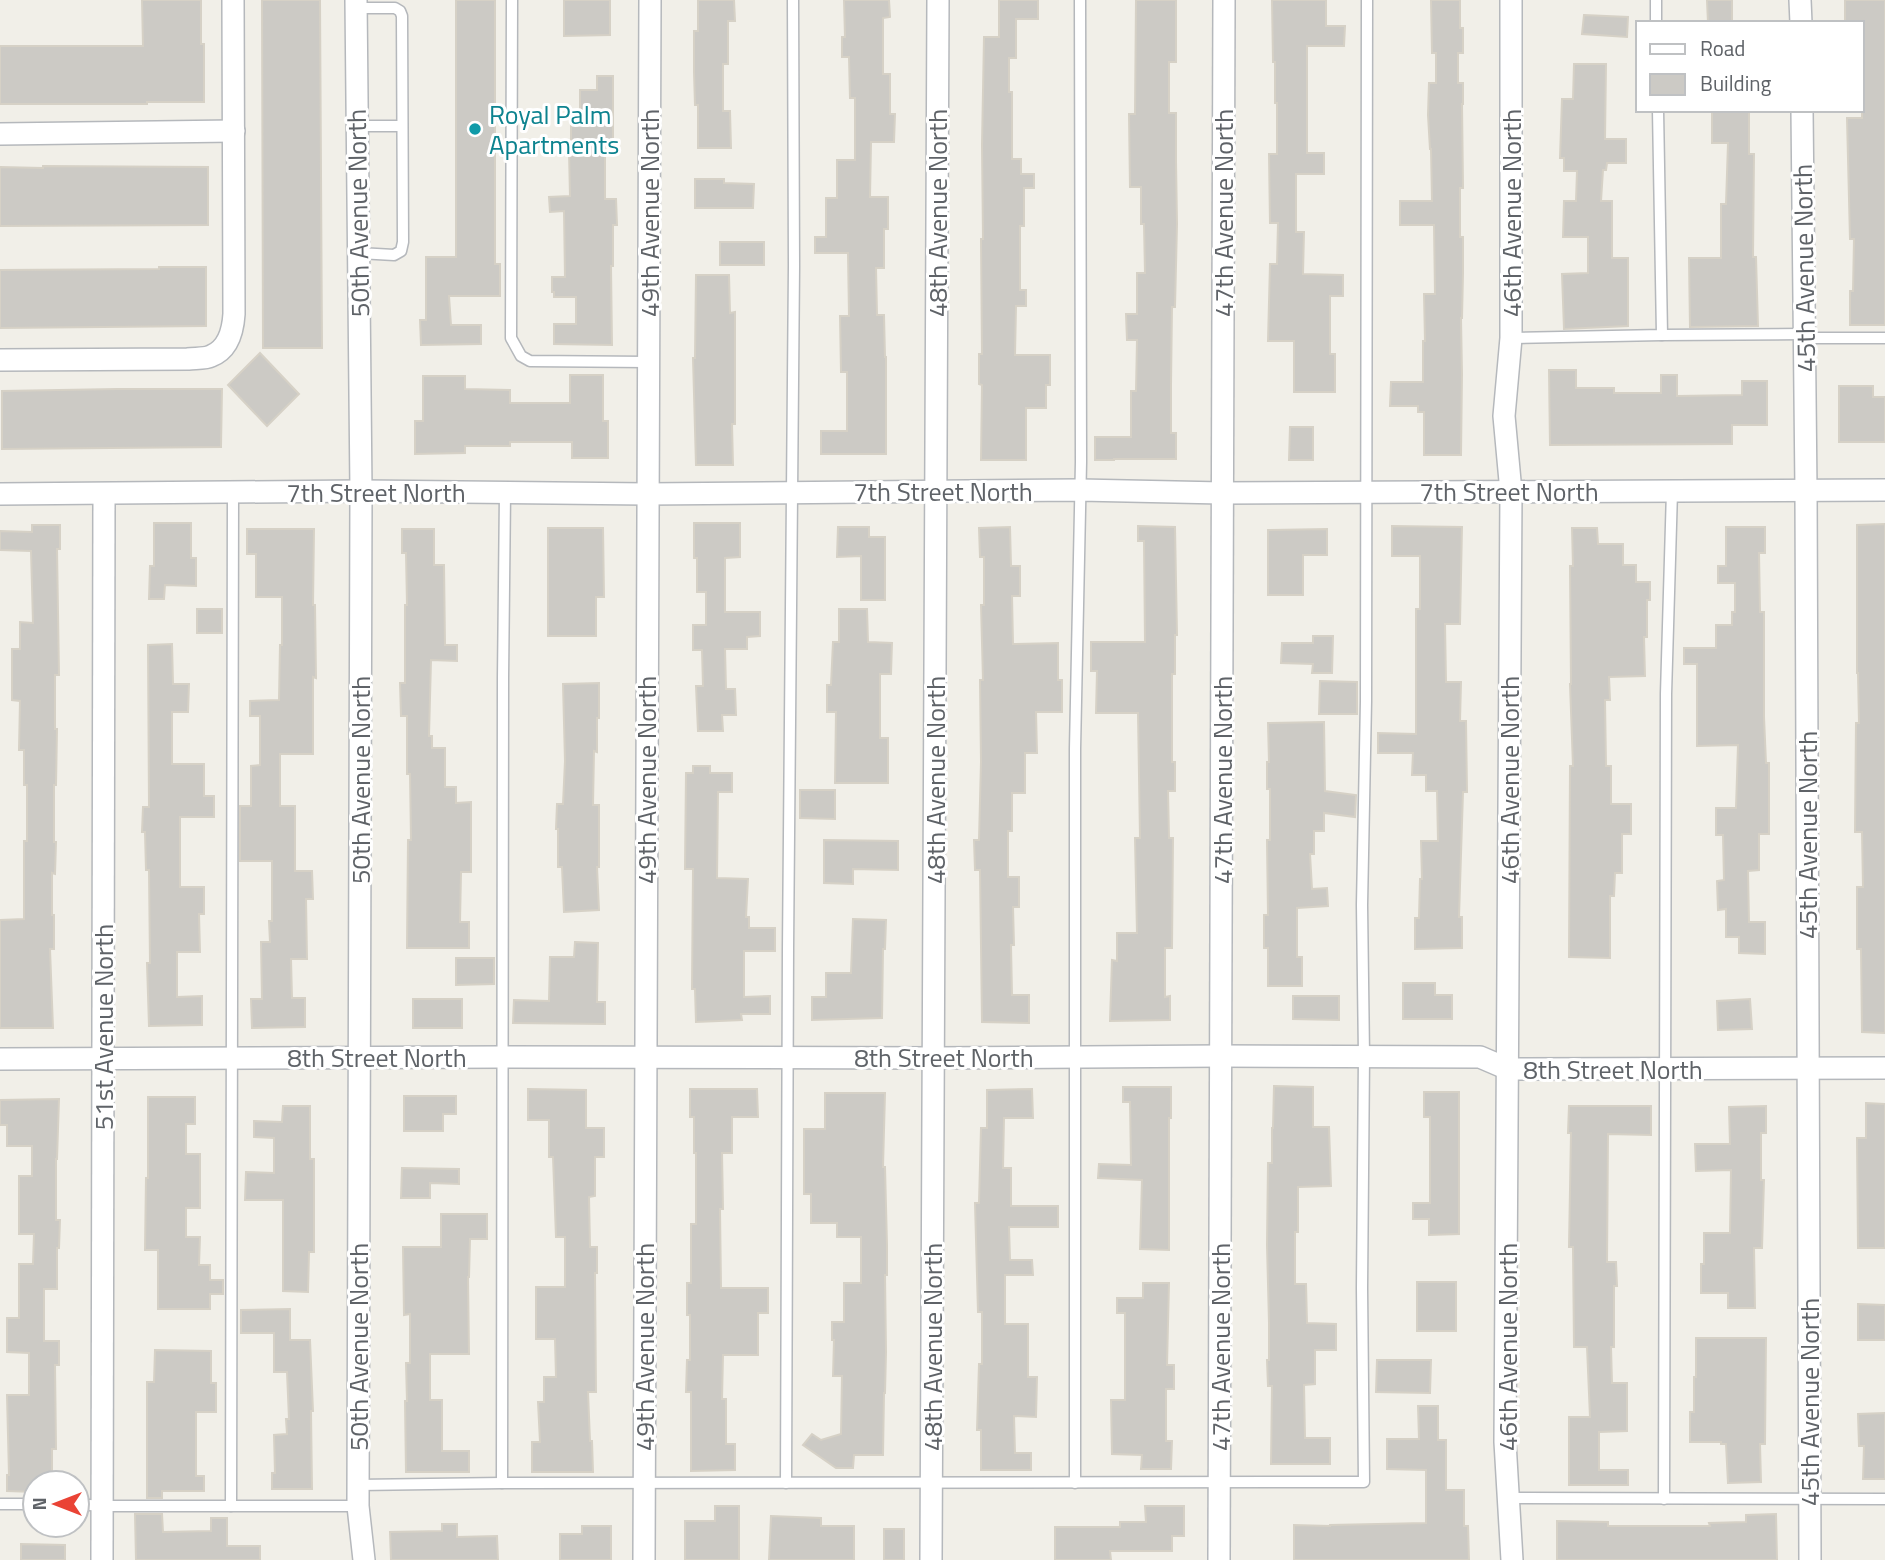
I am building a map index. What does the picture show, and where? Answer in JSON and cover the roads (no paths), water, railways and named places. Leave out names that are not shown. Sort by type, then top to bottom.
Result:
[{"type":"street","points":[[0,360],[188,359],[211,356],[225,346],[233,330],[234,314],[233,0]]},
{"type":"street","name":"49th Avenue North","points":[[644,1560],[650,0]]},
{"type":"street","name":"48th Avenue North","points":[[932,1560],[938,0]]},
{"type":"street","name":"47th Avenue North","points":[[1219,1560],[1224,0]]},
{"type":"street","name":"46th Avenue North","points":[[1511,0],[1510,338],[1504,416],[1510,492],[1506,1429],[1512,1560]]},
{"type":"street","points":[[1800,0],[1801,21]]},
{"type":"street","name":"50th Avenue North","points":[[356,4],[361,491],[358,1496],[364,1560]]},
{"type":"street","name":"45th Avenue North","points":[[1802,112],[1810,1560]]},
{"type":"street","points":[[0,134],[234,131]]},
{"type":"street","name":"7th Street North","points":[[0,495],[361,491],[647,494],[1885,490]]},
{"type":"street","name":"51st Avenue North","points":[[102,1560],[104,495]]},
{"type":"street","name":"8th Street North","points":[[0,1059],[1364,1056],[1479,1057],[1508,1069],[1885,1068]]},
{"type":"lane","points":[[512,0],[511,338],[521,356],[530,360],[648,362]]},
{"type":"lane","points":[[786,1483],[794,266],[793,0]]},
{"type":"lane","points":[[1075,1483],[1075,749],[1080,491],[1080,0]]},
{"type":"lane","points":[[91,1505],[231,1506],[502,1483],[1364,1482],[1362,905],[1366,701],[1367,0]]},
{"type":"lane","points":[[1656,0],[1656,21]]},
{"type":"lane","points":[[356,4],[396,8],[402,16],[403,242],[401,251],[394,254],[359,253]]},
{"type":"lane","points":[[1658,112],[1662,335]]},
{"type":"lane","points":[[357,126],[402,126]]},
{"type":"lane","points":[[1510,338],[1662,335],[1885,338]]},
{"type":"lane","points":[[1664,1499],[1667,694],[1672,491]]},
{"type":"lane","points":[[231,1506],[233,493]]},
{"type":"lane","points":[[502,1483],[505,493]]},
{"type":"lane","points":[[1508,1498],[1885,1499]]},
{"type":"lane","points":[[0,1504],[21,1504]]},
{"type":"place","name":"Royal Palm Apartments","points":[[475,129]]}]
